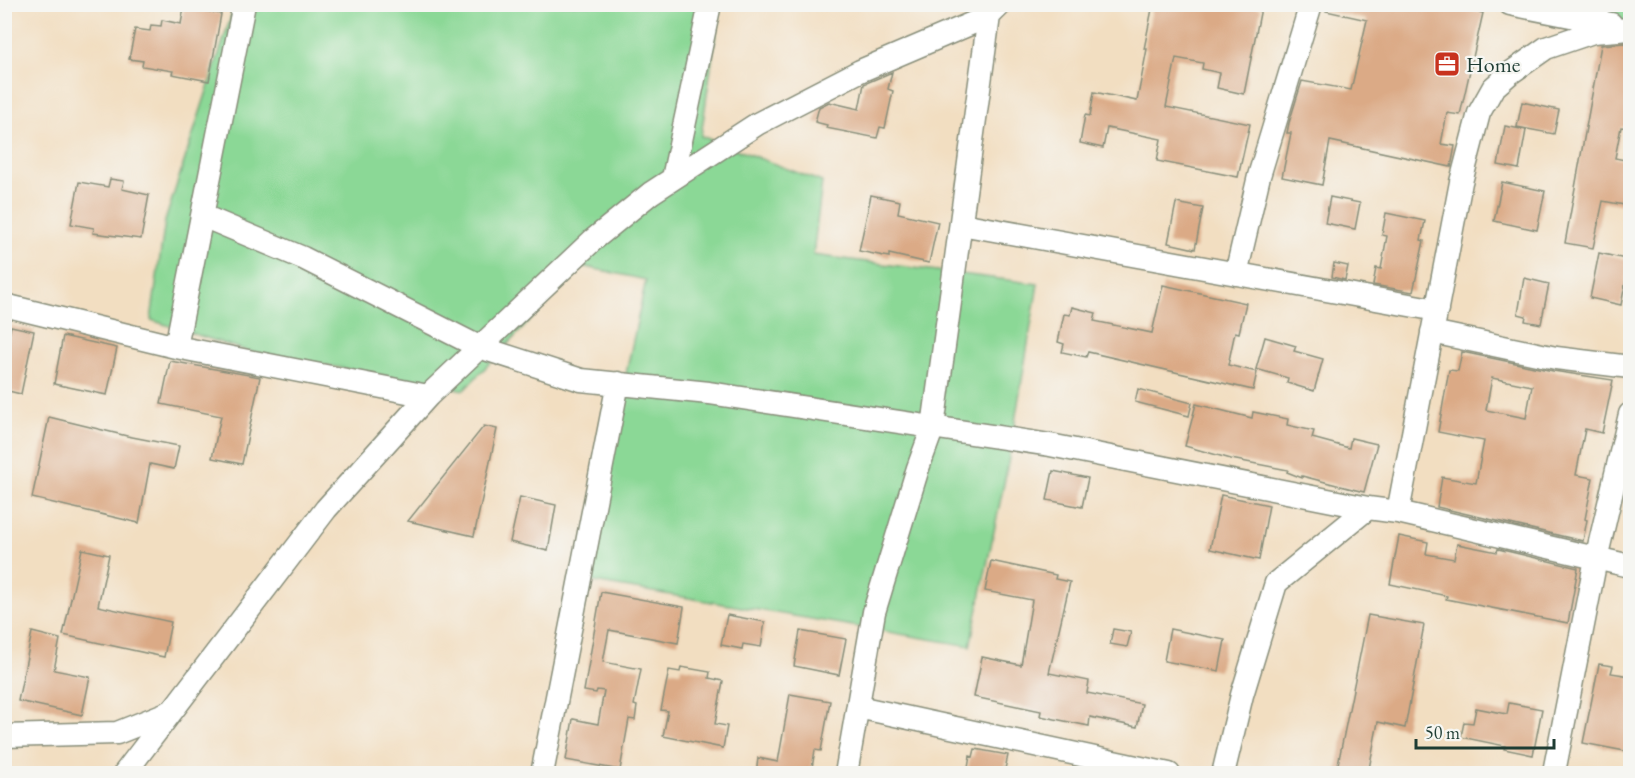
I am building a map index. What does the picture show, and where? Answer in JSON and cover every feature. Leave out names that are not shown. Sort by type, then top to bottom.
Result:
[{"type":"street","points":[[176,347],[244,4]]},
{"type":"street","points":[[673,178],[710,4]]},
{"type":"street","points":[[1236,274],[1259,176],[1311,4]]},
{"type":"street","points":[[1510,4],[1630,28]]},
{"type":"street","points":[[124,774],[326,509],[428,396],[593,240],[651,193],[757,124],[860,71],[995,10]]},
{"type":"street","points":[[846,774],[874,612],[918,468],[933,427],[961,224],[995,10]]},
{"type":"street","points":[[1398,512],[1464,170],[1479,113],[1493,88],[1546,48],[1593,32],[1630,28]]},
{"type":"street","points":[[203,216],[303,258],[479,347],[581,380],[709,393],[1050,445],[1398,512],[1630,566]]},
{"type":"street","points":[[961,224],[1236,274],[1435,321],[1556,358],[1630,367]]},
{"type":"street","points":[[4,305],[176,347],[428,396]]},
{"type":"street","points":[[542,774],[618,383]]},
{"type":"street","points":[[1555,767],[1596,559],[1630,414]]},
{"type":"street","points":[[1222,774],[1242,695],[1276,583],[1368,508]]},
{"type":"street","points":[[858,707],[1169,774]]},
{"type":"street","points":[[4,736],[117,733],[174,710]]},
{"type":"green space","points":[[235,4],[720,5],[701,136],[822,182],[813,255],[1038,284],[1007,469],[970,646],[582,580],[646,280],[582,266],[464,390],[247,351],[151,320],[165,221]]},
{"type":"green space","points":[[1533,5],[1630,5],[1630,24]]},
{"type":"building","points":[[1153,4],[1240,4],[1261,8],[1244,94],[1217,88],[1220,73],[1202,69],[1203,63],[1176,58],[1166,107],[1250,124],[1238,177],[1157,161],[1161,139],[1107,128],[1103,148],[1080,143],[1085,115],[1090,116],[1094,92],[1137,101]]},
{"type":"building","points":[[1327,4],[1442,4],[1483,13],[1460,115],[1447,113],[1441,144],[1455,146],[1451,167],[1330,141],[1322,185],[1282,177],[1291,133],[1287,133],[1289,123],[1302,81],[1351,90],[1367,20],[1326,11]]},
{"type":"building","points":[[184,7],[221,14],[209,81],[172,74],[173,71],[142,66],[143,61],[129,59],[135,29],[150,31],[151,25],[161,26],[162,20],[181,24]]},
{"type":"building","points":[[1630,44],[1630,128],[1621,127],[1615,158],[1630,161],[1630,206],[1603,201],[1593,248],[1565,243],[1601,45]]},
{"type":"building","points":[[892,72],[888,89],[893,91],[885,128],[880,127],[877,138],[826,128],[827,125],[815,122],[819,107],[829,102],[859,109],[864,84]]},
{"type":"building","points":[[1522,102],[1559,110],[1554,134],[1517,127]]},
{"type":"building","points":[[1505,126],[1526,130],[1519,169],[1498,165]]},
{"type":"building","points":[[110,179],[124,181],[122,189],[149,195],[141,239],[93,233],[94,228],[71,224],[79,182],[108,187]]},
{"type":"building","points":[[1502,182],[1545,191],[1537,230],[1494,221]]},
{"type":"building","points":[[871,195],[900,201],[898,213],[938,222],[929,263],[889,254],[889,257],[859,251]]},
{"type":"building","points":[[1330,197],[1360,203],[1355,229],[1325,223]]},
{"type":"building","points":[[1176,203],[1203,208],[1195,249],[1168,243]]},
{"type":"building","points":[[1386,213],[1425,221],[1421,240],[1424,241],[1413,292],[1373,285],[1376,268],[1381,269],[1387,236],[1382,235]]},
{"type":"building","points":[[1599,253],[1630,260],[1621,305],[1590,298]]},
{"type":"building","points":[[1334,263],[1348,266],[1345,280],[1332,277]]},
{"type":"building","points":[[1524,278],[1549,284],[1541,324],[1525,321],[1526,316],[1518,314]]},
{"type":"building","points":[[1163,285],[1246,303],[1239,333],[1235,332],[1228,365],[1257,372],[1253,390],[1088,352],[1086,357],[1062,352],[1064,344],[1058,342],[1064,314],[1070,315],[1072,307],[1096,313],[1094,321],[1152,333]]},
{"type":"building","points":[[11,326],[34,331],[21,394],[4,390],[4,356]]},
{"type":"building","points":[[63,336],[117,348],[107,395],[54,384]]},
{"type":"building","points":[[1265,337],[1296,346],[1294,351],[1323,359],[1314,391],[1287,383],[1288,378],[1256,369]]},
{"type":"building","points":[[1462,352],[1553,371],[1613,380],[1602,433],[1585,429],[1576,475],[1593,478],[1583,541],[1437,507],[1442,477],[1476,483],[1484,441],[1438,432],[1449,370],[1458,371]],"holes":[[[1492,378],[1532,386],[1526,418],[1486,410]]]},
{"type":"building","points":[[170,361],[260,377],[242,464],[212,458],[221,416],[161,404]]},
{"type":"building","points":[[1138,389],[1192,403],[1189,416],[1135,402]]},
{"type":"building","points":[[1196,404],[1252,418],[1253,412],[1288,419],[1287,425],[1314,431],[1312,438],[1349,448],[1351,438],[1377,444],[1364,492],[1302,476],[1302,478],[1287,472],[1288,470],[1231,459],[1185,446]]},
{"type":"building","points":[[49,417],[179,446],[174,469],[150,464],[139,523],[32,498]]},
{"type":"building","points":[[484,426],[497,429],[474,536],[408,521]]},
{"type":"building","points":[[1053,471],[1088,478],[1082,507],[1047,500]]},
{"type":"building","points":[[1221,495],[1269,505],[1259,560],[1210,549]]},
{"type":"building","points":[[520,497],[556,505],[548,551],[510,542]]},
{"type":"building","points":[[1399,536],[1428,542],[1426,554],[1454,559],[1457,544],[1497,552],[1498,549],[1578,568],[1568,623],[1446,599],[1447,596],[1390,584]]},
{"type":"building","points":[[82,549],[109,555],[98,606],[171,622],[164,657],[63,635]]},
{"type":"building","points":[[991,561],[1056,575],[1055,579],[1070,582],[1049,673],[1089,681],[1087,693],[1142,704],[1137,727],[1090,717],[1089,726],[1040,716],[1041,711],[974,697],[982,657],[1021,665],[1032,600],[985,591]]},
{"type":"building","points":[[601,592],[684,607],[678,643],[609,630],[603,662],[641,669],[634,705],[637,706],[635,720],[629,719],[620,770],[566,760],[573,719],[598,724],[604,691],[597,690],[596,693],[584,691]]},
{"type":"building","points":[[727,615],[765,622],[761,647],[743,644],[742,649],[721,645]]},
{"type":"building","points":[[1368,615],[1424,625],[1405,728],[1378,722],[1368,774],[1336,774]]},
{"type":"building","points":[[1113,629],[1131,632],[1127,647],[1110,644]]},
{"type":"building","points":[[1170,629],[1225,640],[1219,671],[1164,661]]},
{"type":"building","points":[[800,631],[846,639],[839,675],[794,666]]},
{"type":"building","points":[[32,632],[60,639],[54,670],[90,677],[82,715],[18,701]]},
{"type":"building","points":[[1599,664],[1613,666],[1611,673],[1630,676],[1630,752],[1583,743]]},
{"type":"building","points":[[681,667],[710,672],[709,678],[723,681],[715,724],[727,726],[723,748],[663,736],[668,711],[661,710],[669,670],[680,672]]},
{"type":"building","points":[[790,694],[830,701],[821,751],[815,750],[811,774],[756,774],[758,758],[778,762]]},
{"type":"building","points":[[1509,703],[1542,709],[1533,755],[1504,749],[1505,746],[1461,737],[1464,722],[1473,723],[1476,708],[1507,714]]},
{"type":"building","points":[[975,749],[1008,755],[1004,774],[967,774],[970,756],[973,757]]},
{"type":"place","name":"Home","points":[[1447,64]]}]
